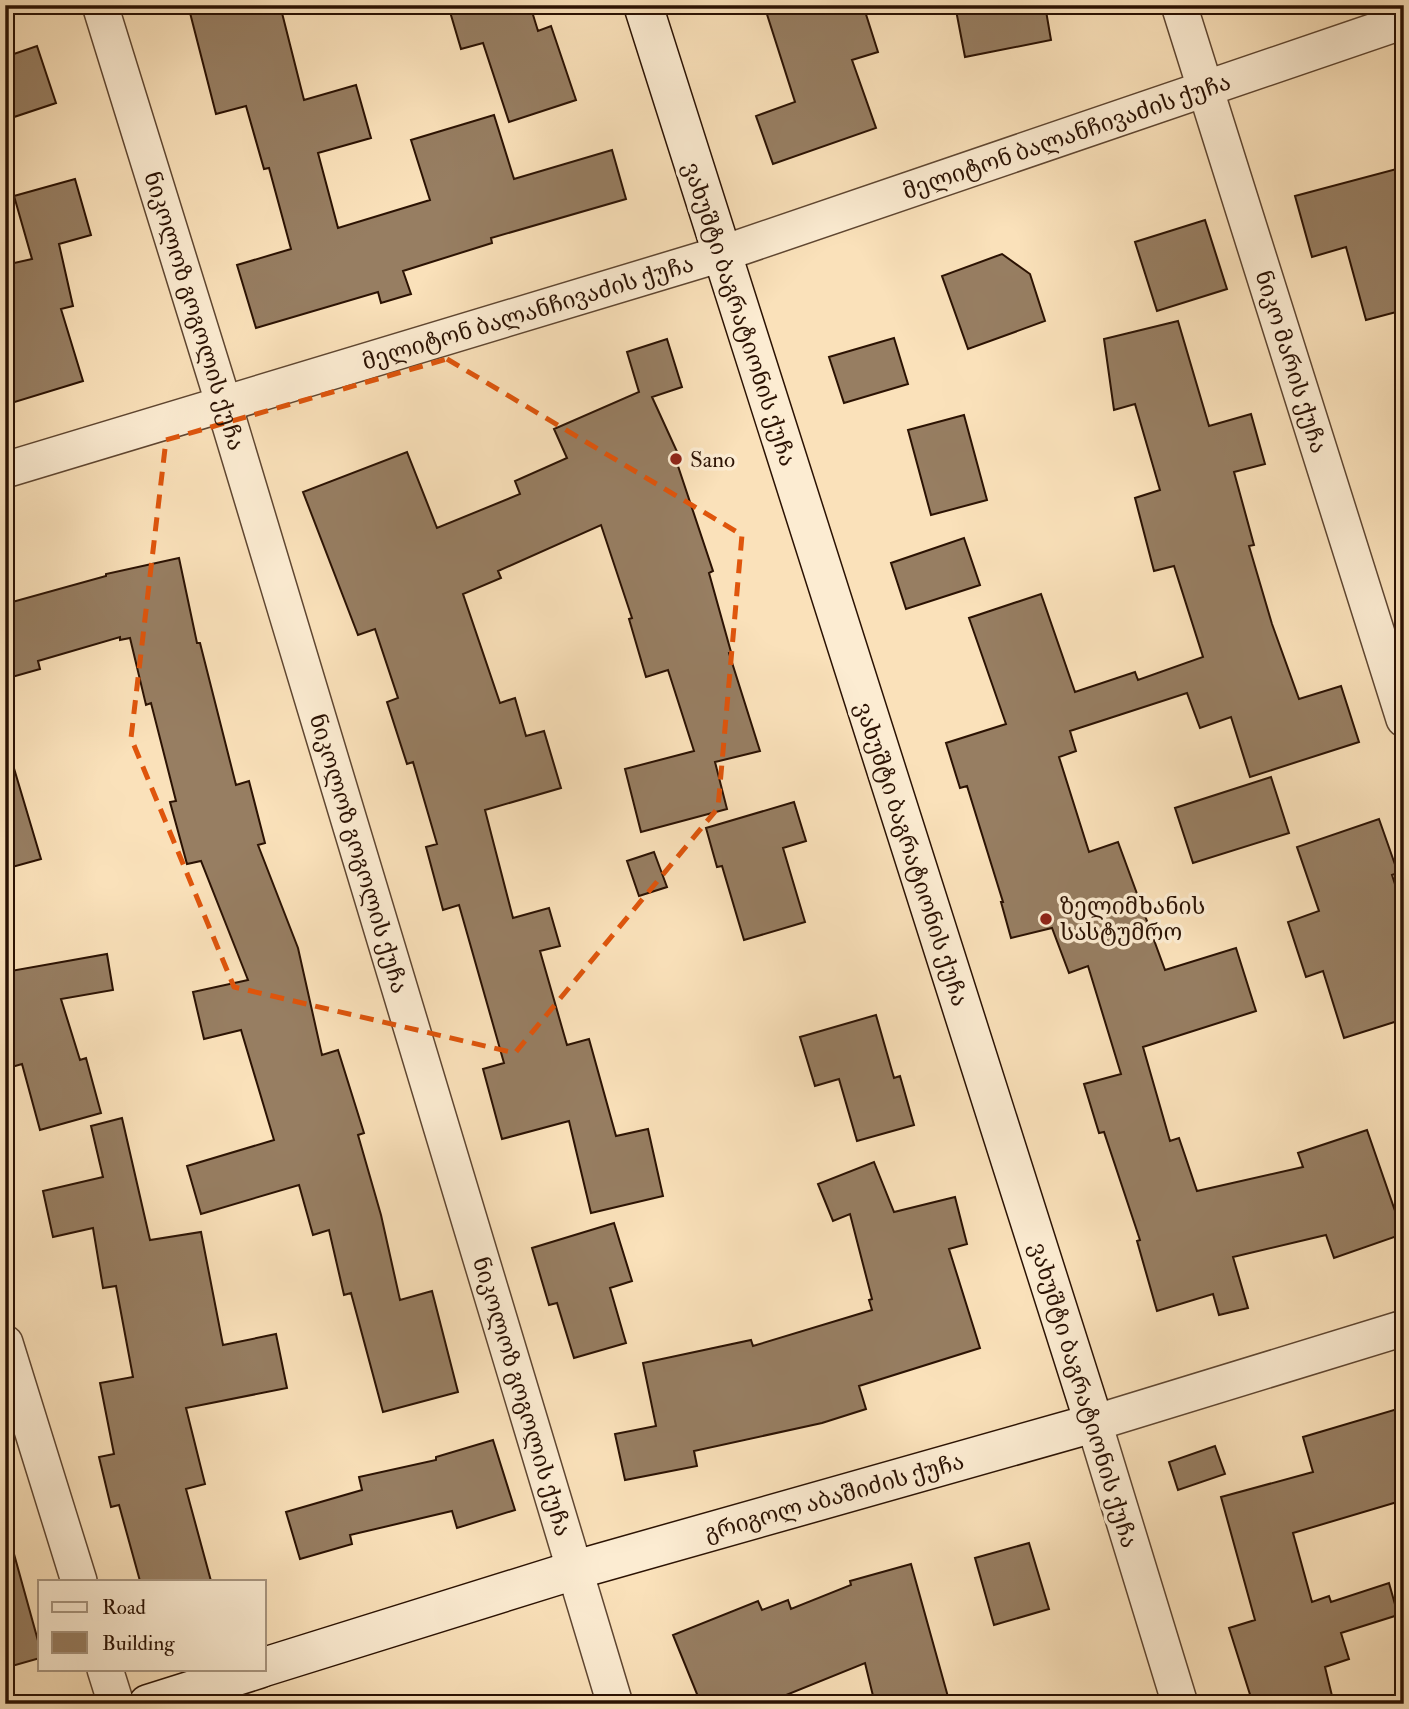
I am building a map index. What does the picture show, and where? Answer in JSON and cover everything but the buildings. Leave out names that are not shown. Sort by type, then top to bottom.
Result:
[{"type":"street","name":"ნიკოლოზ გოგოლის ქუჩა","points":[[100,5],[224,405],[615,1704]]},
{"type":"street","name":"ვახუშტი ბაგრატიონის ქუჩა","points":[[643,5],[1094,1423],[1180,1704]]},
{"type":"street","name":"ნიკო მარის ქუჩა","points":[[1179,5],[1404,719]]},
{"type":"street","name":"მელიტონ ბალანჩივაძის ქუჩა","points":[[5,470],[721,254],[1404,20]]},
{"type":"street","name":"გრიგოლ აბაშიძის ქუჩა","points":[[266,1666],[575,1570],[1094,1423],[1404,1328]]},
{"type":"street","points":[[5,1343],[79,1580]]},
{"type":"street","points":[[105,1670],[116,1704]]},
{"type":"street","points":[[148,1704],[256,1670]]},
{"type":"highlighted area","points":[[447,359],[742,535],[718,808],[515,1053],[234,987],[131,738],[166,440]]},
{"type":"place","name":"Sano","points":[[676,459]]},
{"type":"place","name":"ზელიმხანის სასტუმრო","points":[[1046,919]]}]
